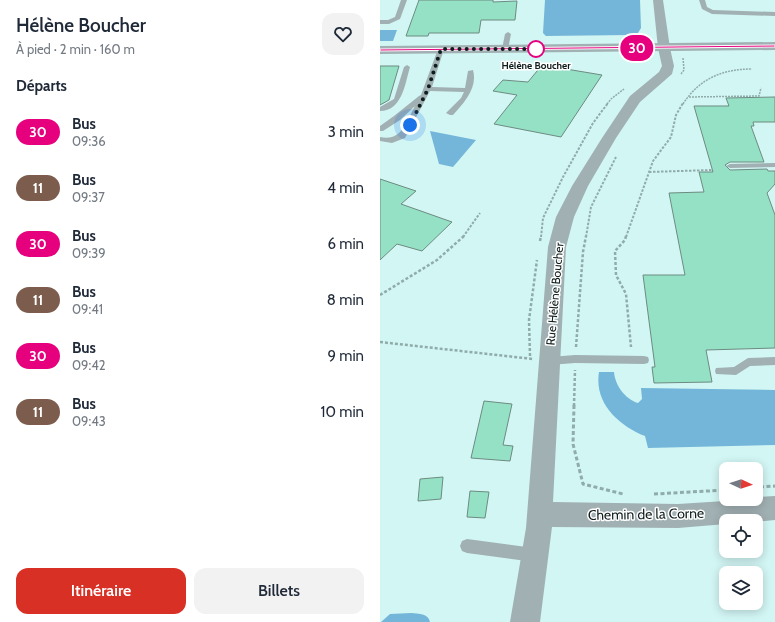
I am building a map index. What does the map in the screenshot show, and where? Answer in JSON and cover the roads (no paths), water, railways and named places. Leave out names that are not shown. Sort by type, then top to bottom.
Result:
[{"type":"street","name":"Rue Hélène Boucher","points":[[525,622],[540,513],[540,360],[557,247],[565,217],[580,186],[635,99],[665,74],[668,66],[664,48],[658,0]]},
{"type":"street","points":[[380,50],[775,46]]},
{"type":"street","name":"Chemin de la Corne","points":[[540,513],[558,515],[678,516],[775,508]]},
{"type":"lane","points":[[380,22],[389,22],[398,18],[404,0]]},
{"type":"lane","points":[[702,0],[704,8],[712,12],[775,14]]},
{"type":"lane","points":[[505,49],[508,34]]},
{"type":"lane","points":[[380,139],[398,143],[427,90],[441,49]]},
{"type":"lane","points":[[380,109],[384,109],[397,100],[407,67]]},
{"type":"lane","points":[[450,113],[464,99],[468,90],[471,71]]},
{"type":"lane","points":[[380,129],[397,118],[427,90],[468,90]]},
{"type":"lane","points":[[730,166],[775,164]]},
{"type":"lane","points":[[540,360],[644,360]]},
{"type":"lane","points":[[720,371],[736,371],[748,362],[775,361]]},
{"type":"lane","points":[[467,546],[534,555]]},
{"type":"water","points":[[545,0],[640,0],[641,28],[638,33],[629,35],[546,36],[543,33]]},
{"type":"water","points":[[380,30],[397,30],[393,41],[380,41]]},
{"type":"water","points":[[430,131],[476,140],[453,167],[439,164]]},
{"type":"water","points":[[599,372],[614,372],[616,382],[625,395],[638,403],[642,399],[641,388],[775,390],[775,445],[648,448],[645,436],[626,426],[617,419],[604,403],[600,394],[598,383]]},
{"type":"water","points":[[411,613],[425,615],[430,622],[381,622],[390,614]]},
{"type":"place","name":"Hélène Boucher","points":[[536,49]]}]
